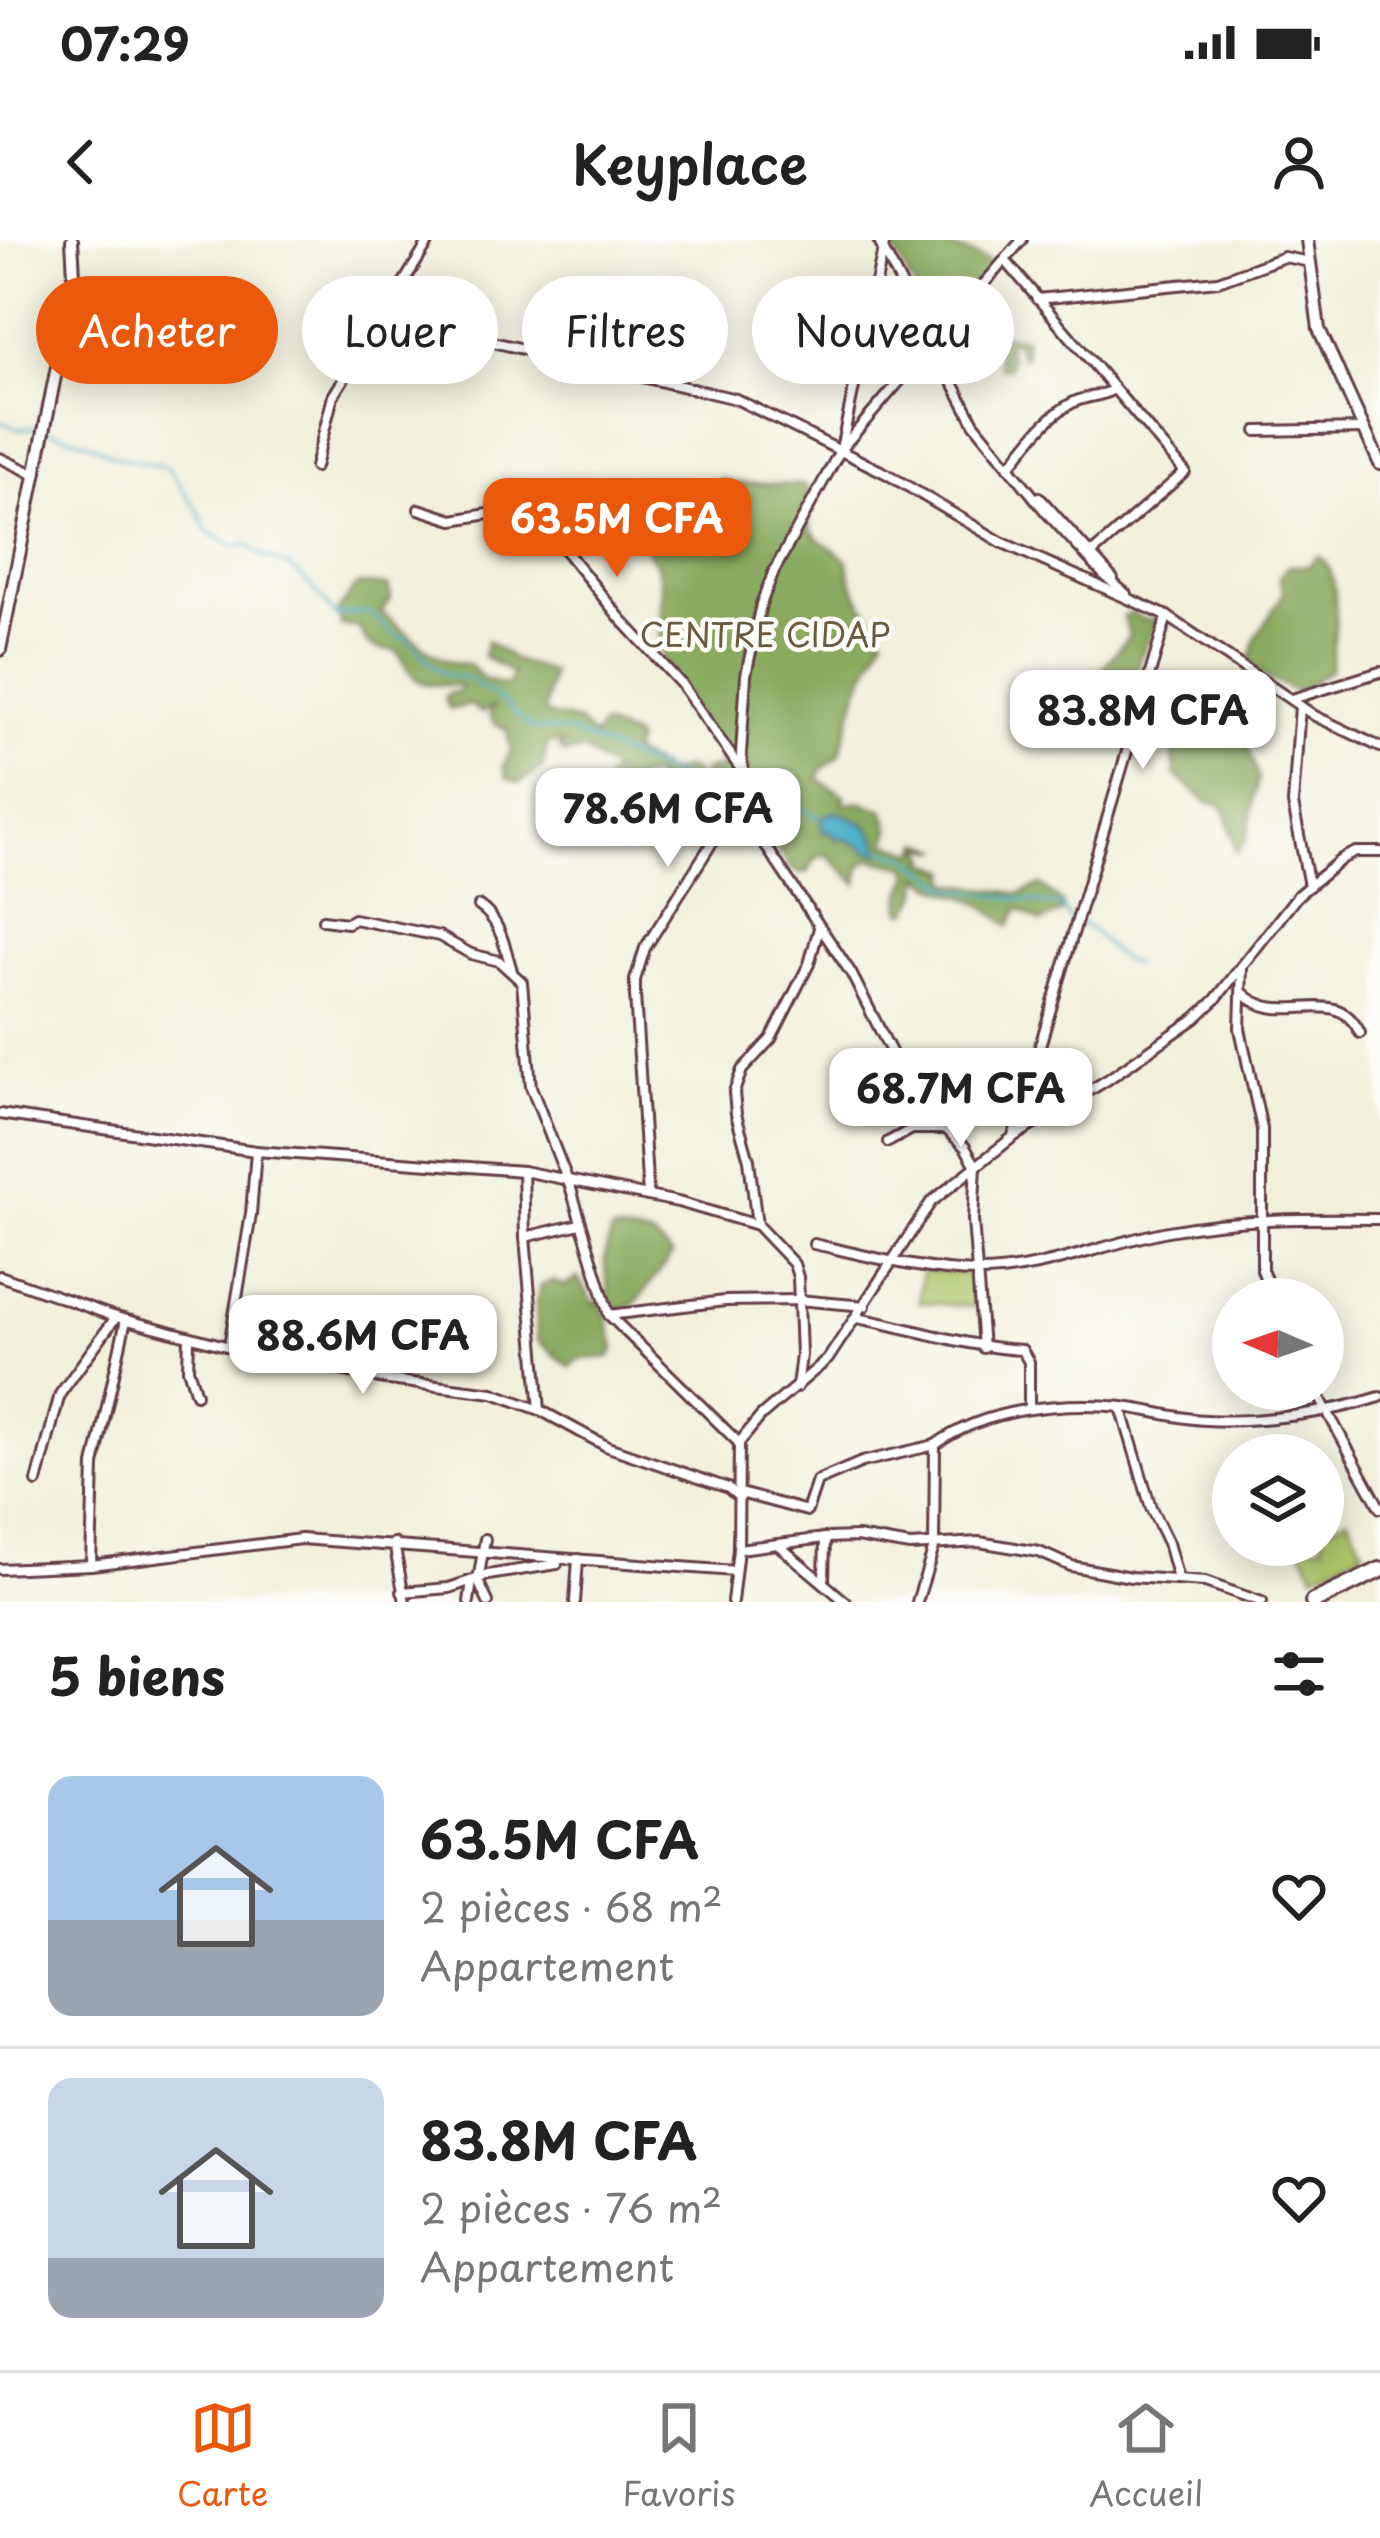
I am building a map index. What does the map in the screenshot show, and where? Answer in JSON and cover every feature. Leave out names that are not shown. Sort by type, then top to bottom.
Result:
[{"type":"highway","points":[[1313,1602],[1380,1570]]},
{"type":"main road","points":[[0,650],[67,322],[74,275],[72,240]]},
{"type":"main road","points":[[1307,240],[1318,328],[1379,460]]},
{"type":"street","points":[[409,276],[430,240]]},
{"type":"street","points":[[882,240],[897,276]]},
{"type":"street","points":[[992,276],[1022,240]]},
{"type":"street","points":[[841,449],[884,251]]},
{"type":"street","points":[[1036,299],[1218,281],[1284,257],[1311,263]]},
{"type":"street","points":[[1005,260],[1186,474],[1091,555]]},
{"type":"street","points":[[498,343],[736,399],[841,449],[1000,542],[1167,616],[1295,703],[1380,746]]},
{"type":"street","points":[[315,466],[340,384]]},
{"type":"street","points":[[900,384],[841,449],[774,571],[761,604],[746,675],[743,772],[761,838],[851,973],[915,1099],[965,1147],[976,1166],[973,1220],[983,1348]]},
{"type":"street","points":[[951,384],[1009,467],[1130,597]]},
{"type":"street","points":[[1009,467],[1044,424],[1076,400],[1112,390]]},
{"type":"street","points":[[1257,430],[1364,429]]},
{"type":"street","points":[[0,458],[35,475]]},
{"type":"street","points":[[419,509],[453,520],[500,512],[548,529],[681,684],[743,772]]},
{"type":"street","points":[[1013,1137],[1167,616]]},
{"type":"street","points":[[1295,703],[1380,672]]},
{"type":"street","points":[[1295,703],[1293,804],[1309,886]]},
{"type":"street","points":[[648,1196],[635,995],[638,967],[657,928],[726,820],[742,812],[748,799]]},
{"type":"street","points":[[732,1602],[740,1443],[761,1416],[820,1369],[931,1202],[1013,1137],[1196,1018],[1309,886],[1356,852],[1379,850]]},
{"type":"street","points":[[479,906],[496,923],[512,972]]},
{"type":"street","points":[[323,920],[347,923],[354,919],[440,936],[471,954],[499,961],[522,982],[531,1087],[567,1178],[609,1316],[740,1443]]},
{"type":"street","points":[[757,1226],[734,1092],[742,1070],[772,1039],[809,964],[820,926]]},
{"type":"street","points":[[1241,964],[1241,1039],[1262,1129],[1265,1278]]},
{"type":"street","points":[[1242,992],[1281,1012],[1307,1007],[1342,1010],[1360,1034]]},
{"type":"street","points":[[0,1114],[256,1151],[524,1171],[648,1196],[757,1226],[794,1264],[802,1355],[796,1389]]},
{"type":"street","points":[[888,1142],[912,1129],[944,1129]]},
{"type":"street","points":[[229,1346],[251,1214],[256,1151]]},
{"type":"street","points":[[524,1171],[525,1237],[541,1410]]},
{"type":"street","points":[[814,1244],[891,1262],[979,1272],[1021,1268],[1167,1232],[1263,1219],[1380,1219]]},
{"type":"street","points":[[525,1237],[580,1224]]},
{"type":"street","points":[[0,1276],[121,1319],[229,1346],[389,1380],[493,1394],[541,1410],[608,1447],[740,1496],[807,1511],[817,1481],[862,1462],[935,1445],[956,1431],[1029,1409],[1121,1407],[1202,1420],[1309,1410]]},
{"type":"street","points":[[609,1316],[725,1301],[799,1300],[865,1306]]},
{"type":"street","points":[[857,1318],[958,1338],[983,1348],[1022,1350],[1029,1362],[1029,1409]]},
{"type":"street","points":[[37,1482],[60,1394],[121,1319]]},
{"type":"street","points":[[92,1565],[94,1466],[121,1319]]},
{"type":"street","points":[[189,1336],[188,1369],[196,1394]]},
{"type":"street","points":[[1344,1404],[1380,1397]]},
{"type":"street","points":[[1121,1407],[1150,1508],[1168,1543],[1178,1579]]},
{"type":"street","points":[[1325,1410],[1380,1508]]},
{"type":"street","points":[[917,1602],[934,1547],[935,1445]]},
{"type":"street","points":[[738,1549],[825,1538],[934,1547],[980,1542],[1040,1552],[1131,1577],[1220,1586],[1262,1602]]},
{"type":"street","points":[[824,1581],[825,1538]]},
{"type":"street","points":[[0,1569],[92,1565],[301,1539],[735,1570]]},
{"type":"street","points":[[469,1602],[485,1539]]},
{"type":"street","points":[[394,1543],[403,1597],[556,1564]]},
{"type":"street","points":[[776,1544],[846,1602]]},
{"type":"street","points":[[575,1602],[578,1559]]},
{"type":"street","points":[[475,1580],[488,1602]]},
{"type":"green space","points":[[889,240],[931,240],[987,260],[994,267],[986,276],[908,276]]},
{"type":"green space","points":[[1014,336],[1024,338],[1025,355],[1021,357]]},
{"type":"green space","name":"CENTRE CIDAP","points":[[721,479],[805,485],[811,528],[848,561],[856,590],[884,636],[859,688],[839,756],[822,769],[818,779],[845,796],[843,804],[859,802],[884,810],[890,828],[887,843],[916,853],[922,842],[943,850],[923,848],[929,858],[925,862],[950,871],[951,883],[1019,894],[1041,885],[1063,904],[1062,912],[1041,922],[1018,908],[1010,926],[976,901],[936,887],[921,876],[918,896],[908,912],[901,910],[911,875],[907,867],[869,859],[860,867],[858,884],[826,854],[815,859],[808,872],[800,873],[791,868],[759,822],[742,822],[731,810],[714,813],[713,804],[705,802],[699,807],[664,796],[653,775],[617,791],[605,787],[607,776],[614,772],[584,751],[564,754],[559,747],[563,743],[548,743],[542,768],[520,783],[507,778],[503,766],[511,751],[507,730],[494,723],[489,714],[493,707],[481,713],[471,705],[450,709],[444,699],[461,686],[415,679],[398,651],[373,646],[359,627],[341,626],[338,611],[357,585],[388,586],[391,598],[381,612],[432,653],[468,664],[485,680],[508,686],[512,673],[483,656],[487,641],[514,660],[551,672],[547,714],[578,722],[594,737],[602,725],[633,737],[632,753],[670,773],[688,768],[703,782],[703,771],[724,765],[669,674],[660,640],[660,577],[642,537],[649,515],[662,499]]},
{"type":"green space","points":[[1318,556],[1332,576],[1335,591],[1330,670],[1297,692],[1263,676],[1249,663],[1256,637],[1284,593],[1279,577],[1288,566],[1308,566]]},
{"type":"green space","points":[[1132,613],[1144,620],[1158,619],[1139,660],[1133,705],[1107,708],[1107,691],[1100,679],[1106,676],[1101,670],[1129,636],[1124,616]]},
{"type":"green space","points":[[1210,692],[1237,713],[1258,777],[1247,839],[1236,852],[1220,804],[1208,802],[1175,775],[1173,752],[1183,700]]},
{"type":"green space","points":[[613,1231],[653,1237],[672,1255],[635,1304],[610,1312],[605,1263]]},
{"type":"green space","points":[[922,1270],[977,1275],[974,1307],[919,1302]]},
{"type":"green space","points":[[578,1278],[608,1319],[615,1349],[610,1357],[579,1359],[570,1367],[537,1340],[536,1302],[541,1286],[552,1281],[565,1286]]},
{"type":"green space","points":[[1348,1517],[1364,1550],[1344,1560],[1344,1519]]},
{"type":"water","points":[[835,812],[866,825],[881,854],[837,840],[830,831],[824,833],[821,817]]},
{"type":"waterway","points":[[0,422],[19,429],[39,427]]},
{"type":"waterway","points":[[48,430],[117,457],[167,467],[207,531],[233,546],[250,545],[294,570],[336,616],[369,612],[396,636],[408,639],[432,665],[447,675],[469,679],[531,728],[573,733],[710,791],[720,791],[727,777],[745,797],[777,801],[821,817]]},
{"type":"waterway","points":[[881,850],[907,857],[951,888],[1061,906],[1070,920],[1090,929],[1133,964]]}]
